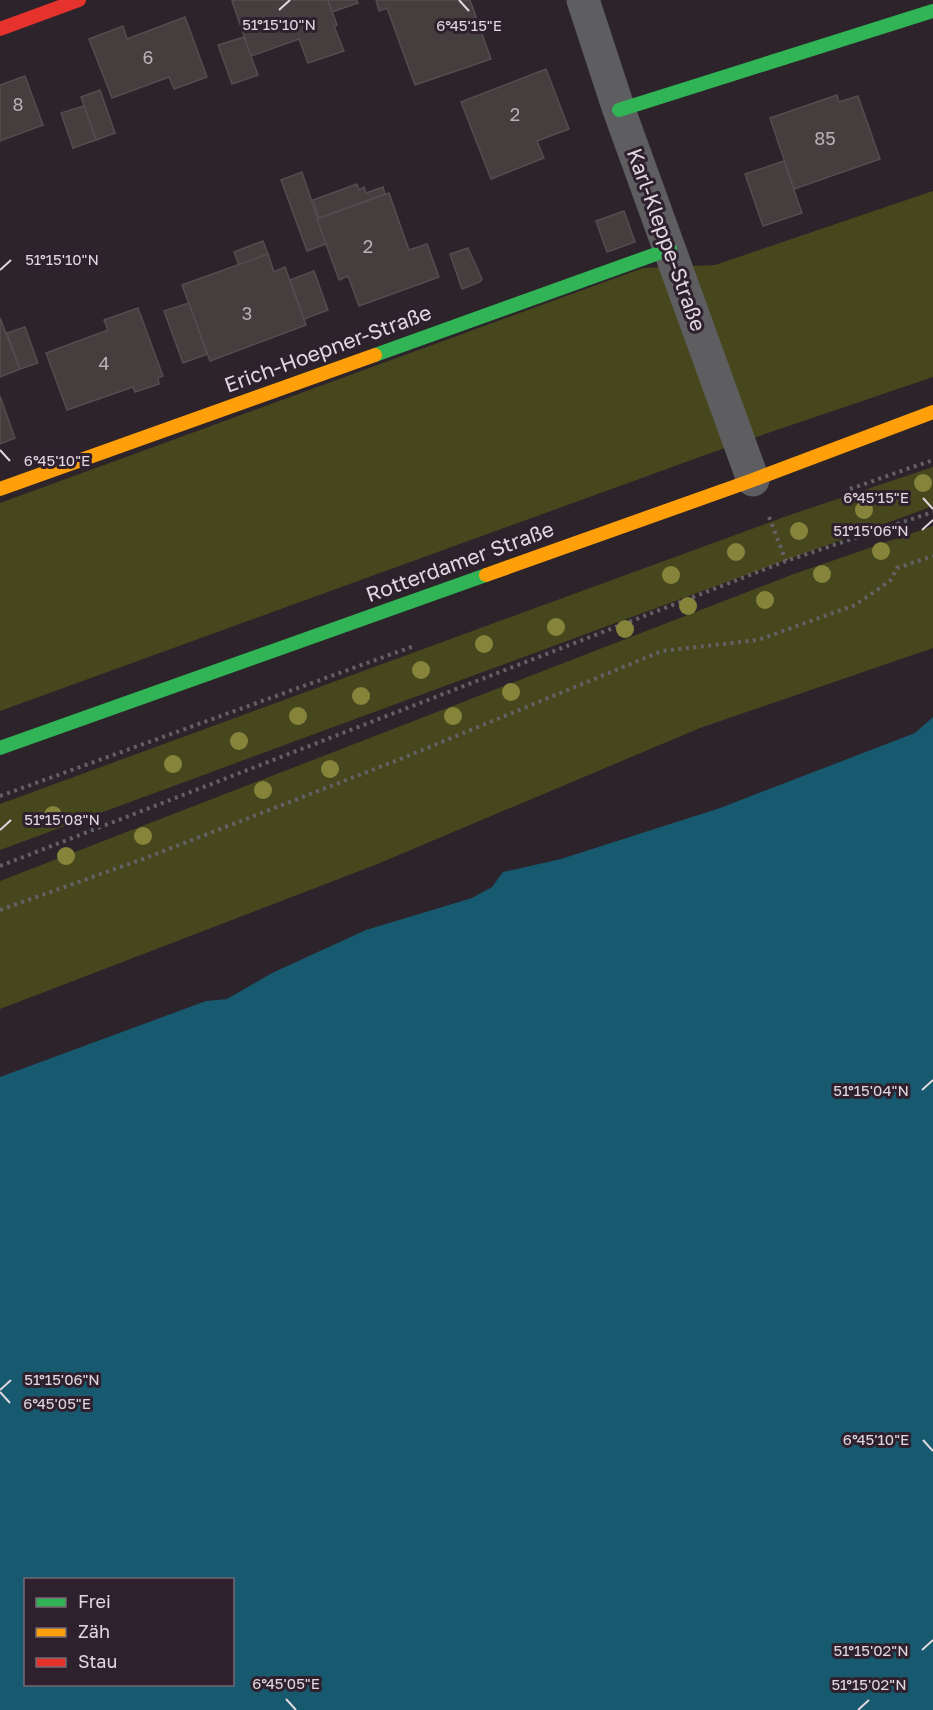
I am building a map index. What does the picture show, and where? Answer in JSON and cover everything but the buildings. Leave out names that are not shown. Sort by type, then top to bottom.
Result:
[{"type":"street","points":[[0,29],[79,0]]},
{"type":"street","name":"Karl-Kleppe-Straße","points":[[583,0],[619,110],[753,480]]},
{"type":"street","points":[[619,110],[933,11]]},
{"type":"street","name":"Erich-Hoepner-Straße","points":[[0,489],[670,249]]},
{"type":"street","name":"Rotterdamer Straße","points":[[0,748],[753,480],[933,412]]},
{"type":"path","points":[[753,480],[786,561]]},
{"type":"path","points":[[0,866],[786,561],[933,512]]},
{"type":"path","points":[[0,910],[143,859],[403,758],[663,651],[758,640],[855,606],[890,581],[897,568],[933,556]]},
{"type":"shaded area","points":[[933,191],[933,377],[730,446],[0,711],[0,503],[643,268],[715,265]]},
{"type":"shaded area","points":[[933,467],[933,506],[0,850],[0,804],[787,516]]},
{"type":"shaded area","points":[[933,526],[933,648],[700,728],[375,865],[0,1009],[0,881],[794,574]]},
{"type":"water","points":[[933,717],[933,1710],[0,1710],[0,1077],[206,1001],[227,999],[272,973],[366,930],[472,898],[492,887],[503,872],[561,859],[720,808],[915,733]]},
{"type":"traffic: fast","points":[[619,110],[933,11]]},
{"type":"traffic: fast","points":[[375,355],[670,249]]},
{"type":"traffic: fast","points":[[0,748],[486,575]]},
{"type":"traffic: slow","points":[[0,489],[375,355]]},
{"type":"traffic: slow","points":[[486,575],[753,480],[933,412]]},
{"type":"traffic: jam","points":[[0,29],[79,0]]}]
